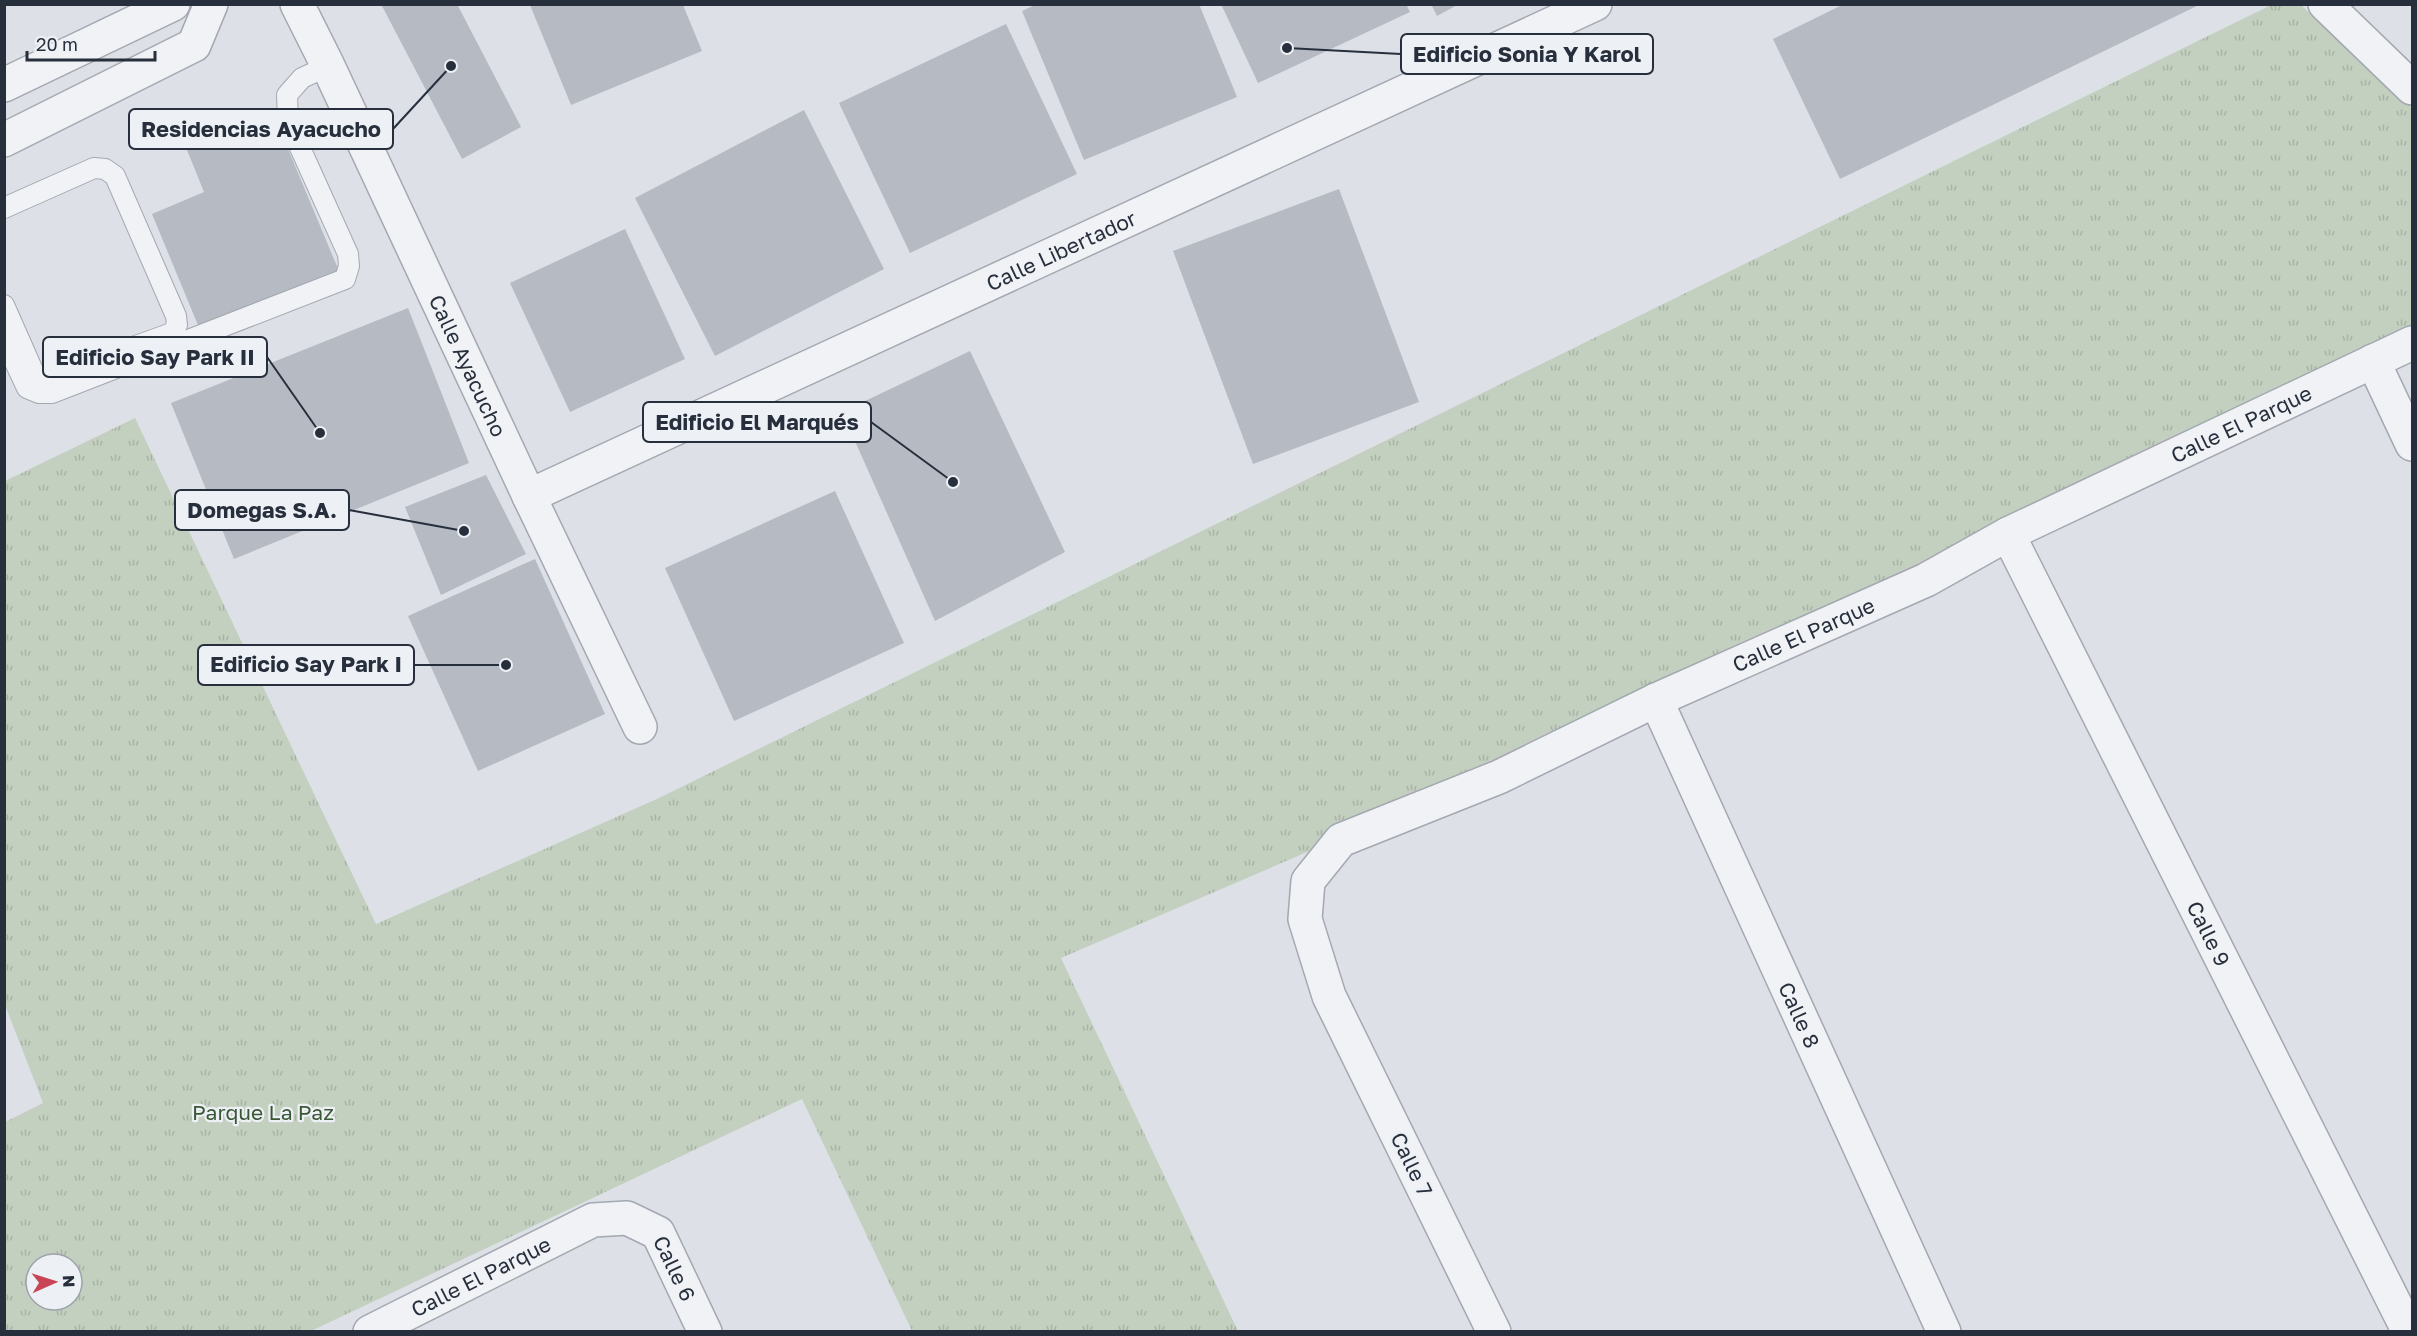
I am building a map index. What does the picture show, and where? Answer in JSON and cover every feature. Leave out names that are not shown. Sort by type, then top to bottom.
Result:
[{"type":"street","points":[[4,85],[173,4]]},
{"type":"street","points":[[4,140],[194,45],[211,4]]},
{"type":"street","name":"Calle Ayacucho","points":[[297,4],[640,727]]},
{"type":"street","name":"Calle Libertador","points":[[529,496],[1595,4]]},
{"type":"street","points":[[2325,4],[2412,88]]},
{"type":"street","name":"Calle El Parque","points":[[1329,996],[1305,919],[1308,881],[1341,840],[1499,777],[1656,700],[1926,580],[2008,534],[2412,343]]},
{"type":"street","points":[[2373,361],[2412,444]]},
{"type":"street","name":"Calle 9","points":[[2008,534],[2409,1332]]},
{"type":"street","name":"Calle 8","points":[[1656,700],[1944,1332]]},
{"type":"street","name":"Calle 7","points":[[1329,996],[1494,1332]]},
{"type":"street","name":"Calle 6","points":[[593,1220],[627,1218],[658,1233],[705,1332]]},
{"type":"street","name":"Calle El Parque","points":[[370,1332],[593,1220]]},
{"type":"lane","points":[[4,339],[27,388],[39,393],[52,393],[345,279],[350,266],[348,254],[288,121],[288,95],[302,78],[328,66]]},
{"type":"lane","points":[[4,208],[94,168],[105,169],[115,176],[176,316],[177,325],[172,333],[49,378],[34,373],[4,305]]},
{"type":"green space","name":"Parque La Paz","points":[[2271,5],[2301,5],[2412,108],[2412,337],[1498,770],[1061,958],[1238,1331],[912,1331],[802,1099],[311,1331],[5,1331],[5,1122],[43,1103],[5,1005],[5,481],[135,418],[376,924],[659,798]]},
{"type":"building","points":[[381,4],[457,4],[521,127],[462,159]]},
{"type":"building","points":[[1037,4],[1199,4],[1237,97],[1084,160],[1022,11]]},
{"type":"building","points":[[1221,4],[1406,4],[1410,12],[1258,83]]},
{"type":"building","points":[[1431,4],[1459,4],[1437,16]]},
{"type":"building","points":[[1844,4],[2201,4],[1840,179],[1773,39]]},
{"type":"building","points":[[530,5],[683,5],[702,51],[571,105]]},
{"type":"building","points":[[1006,24],[1077,174],[910,253],[839,103]]},
{"type":"building","points":[[804,110],[884,269],[715,356],[635,198]]},
{"type":"building","points":[[273,113],[339,271],[200,330],[152,214],[204,192],[187,150]]},
{"type":"building","points":[[1339,189],[1419,402],[1253,464],[1173,251]]},
{"type":"building","points":[[625,229],[685,359],[570,412],[510,283]]},
{"type":"building","points":[[408,308],[469,463],[234,559],[171,403]]},
{"type":"building","points":[[970,351],[1065,552],[935,621],[842,412]]},
{"type":"building","points":[[486,475],[526,554],[441,595],[405,507]]},
{"type":"building","points":[[835,491],[904,643],[734,721],[665,568]]},
{"type":"building","points":[[535,559],[605,714],[478,771],[408,616]]},
{"type":"place","name":"Edificio Sonia Y Karol","points":[[1287,48]]},
{"type":"place","name":"Residencias Ayacucho","points":[[451,66]]},
{"type":"place","name":"Edificio Say Park II","points":[[320,433]]},
{"type":"place","name":"Edificio El Marqués","points":[[953,482]]},
{"type":"place","name":"Domegas S.A.","points":[[464,531]]},
{"type":"place","name":"Edificio Say Park I","points":[[506,665]]}]
